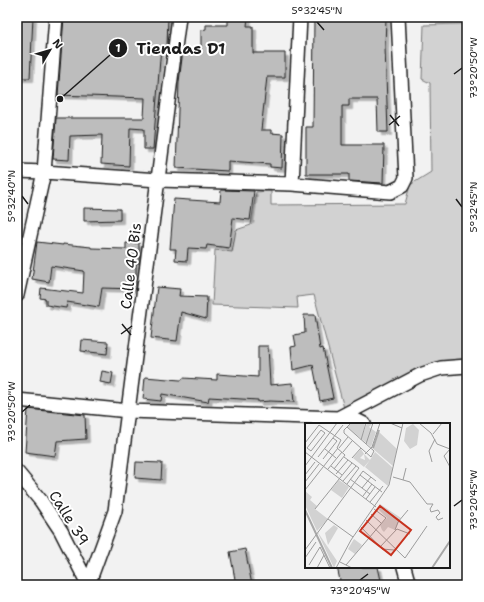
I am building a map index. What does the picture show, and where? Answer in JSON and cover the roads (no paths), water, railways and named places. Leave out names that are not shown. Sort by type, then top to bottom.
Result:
[{"type":"street","points":[[17,296],[44,172],[56,17]]},
{"type":"street","name":"Calle 40 Bis","points":[[88,584],[116,511],[178,17]]},
{"type":"street","points":[[292,184],[300,17]]},
{"type":"street","points":[[17,171],[158,180],[292,184],[390,192],[402,186],[406,178],[398,17]]},
{"type":"street","points":[[338,418],[420,375],[441,368],[467,366]]},
{"type":"street","points":[[17,400],[129,411],[338,418],[362,423]]},
{"type":"street","name":"Calle 39","points":[[17,472],[41,501],[61,531],[88,584]]},
{"type":"street","points":[[404,568],[409,585]]},
{"type":"place","name":"Tiendas D1","points":[[60,99]]}]
